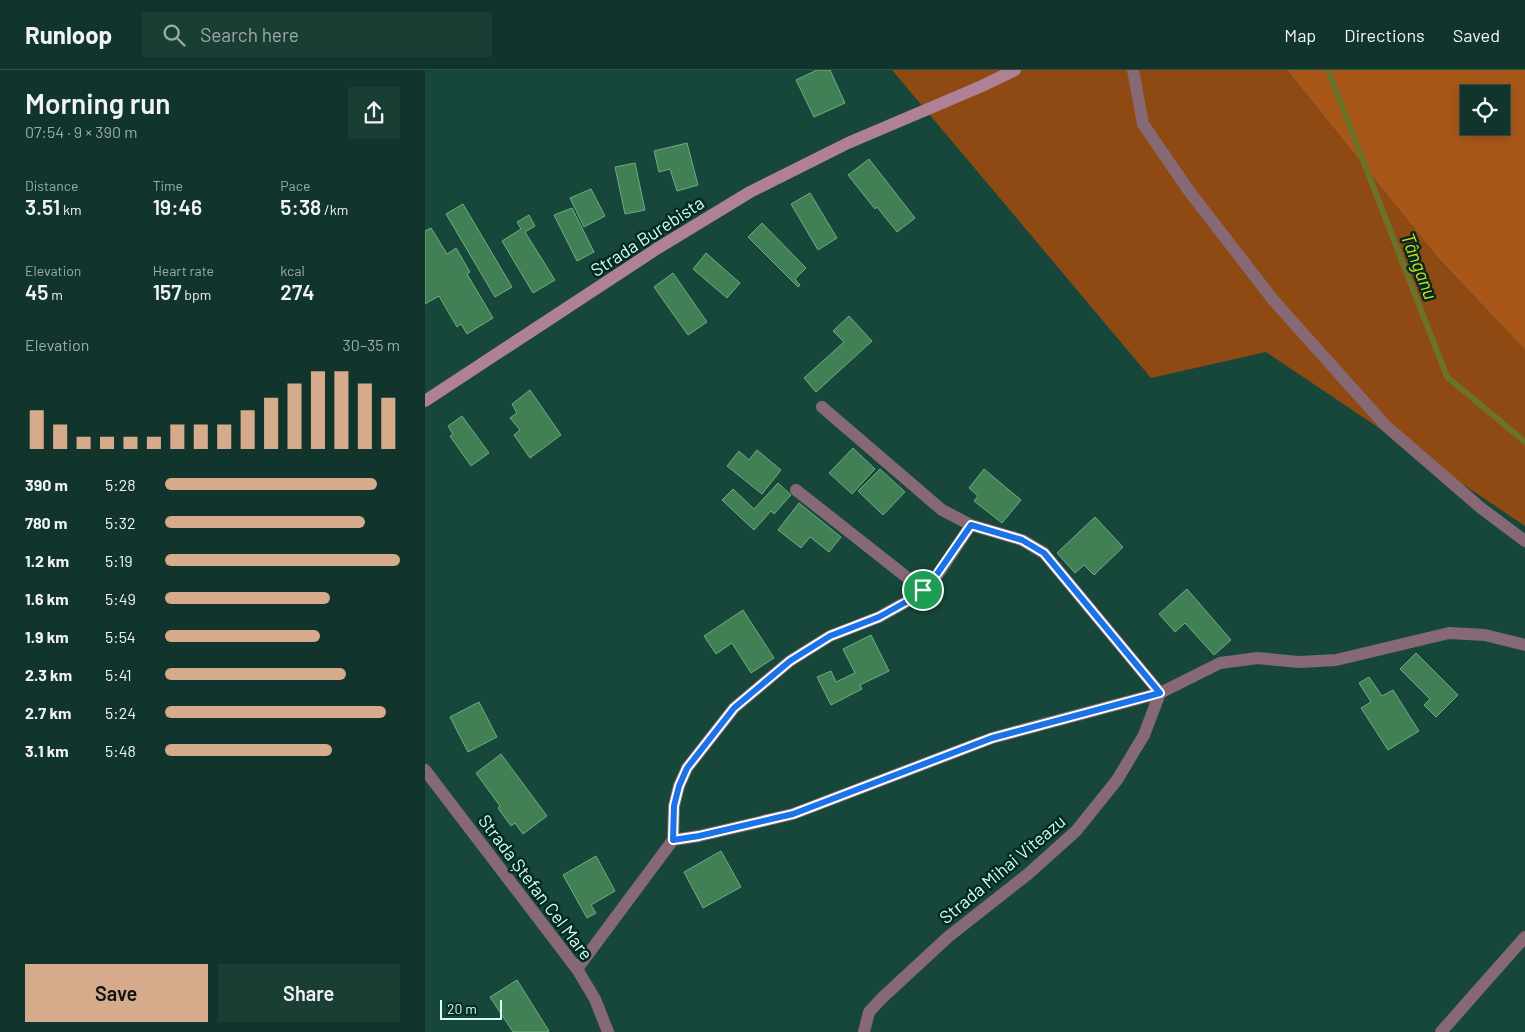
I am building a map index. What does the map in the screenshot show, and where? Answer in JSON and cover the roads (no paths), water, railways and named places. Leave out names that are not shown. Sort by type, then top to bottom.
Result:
[{"type":"main road","name":"Strada Burebista","points":[[425,401],[659,248],[750,192],[797,167],[1015,70]]},
{"type":"street","points":[[1133,70],[1143,124],[1189,192],[1274,301],[1386,426],[1481,508],[1525,541]]},
{"type":"street","points":[[822,407],[942,510],[971,525],[1022,540],[1044,553],[1160,693]]},
{"type":"street","points":[[796,490],[923,590]]},
{"type":"street","points":[[577,969],[673,840],[674,806],[679,786],[687,768],[734,708],[790,661],[822,641],[900,607],[923,590],[935,577],[971,525]]},
{"type":"street","points":[[673,840],[699,836],[793,814],[992,738],[1160,693],[1219,664],[1258,658],[1299,662],[1336,660],[1449,633],[1485,635],[1525,645]]},
{"type":"street","name":"Strada Mihai Viteazu","points":[[864,1032],[869,1012],[882,998],[948,938],[1028,874],[1076,831],[1117,780],[1144,735],[1160,693]]},
{"type":"street","name":"Strada Ștefan Cel Mare","points":[[425,770],[577,969],[595,999],[608,1032]]},
{"type":"street","points":[[1441,1032],[1525,937]]},
{"type":"waterway","name":"Tânganu","points":[[1328,70],[1447,377],[1525,442]]}]
